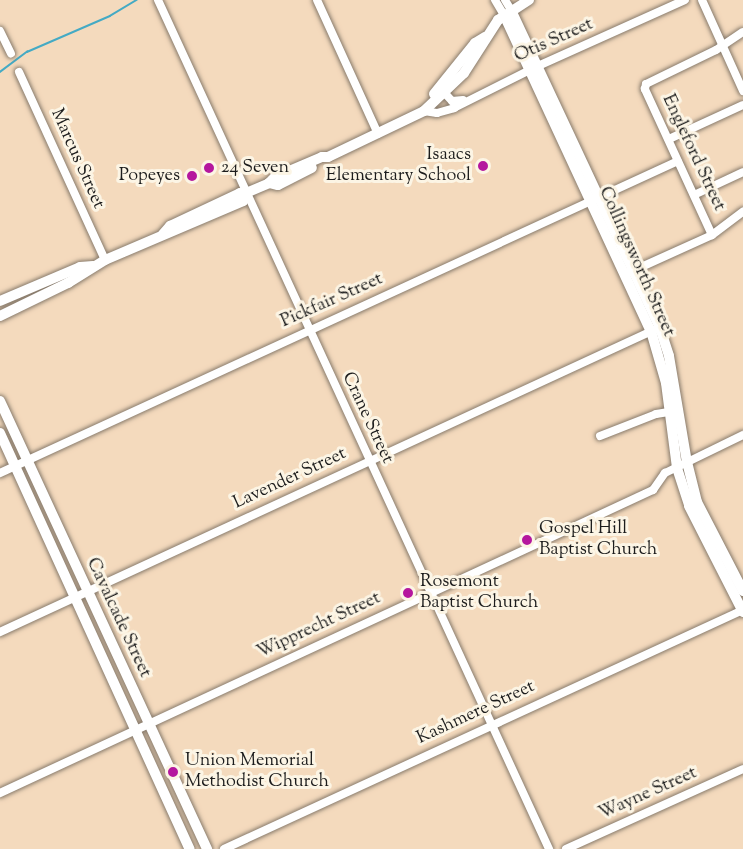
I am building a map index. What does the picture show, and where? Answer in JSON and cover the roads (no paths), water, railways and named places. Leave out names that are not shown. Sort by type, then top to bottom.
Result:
[{"type":"main road","points":[[0,316],[41,297],[93,266],[163,234],[170,226],[240,193],[246,193],[269,183],[278,185],[325,162],[328,157],[424,111],[441,92],[475,43],[485,37],[507,12],[529,0]]},
{"type":"main road","name":"Collingsworth Street","points":[[507,12],[655,329],[660,359],[674,411],[689,506],[742,611]]},
{"type":"main road","points":[[413,116],[441,92]]},
{"type":"main road","points":[[0,301],[80,267],[93,266]]},
{"type":"main road","points":[[38,284],[41,297]]},
{"type":"main road","name":"Cavalcade Street","points":[[0,401],[207,849]]},
{"type":"main road","name":"Cavalcade Street","points":[[0,433],[190,849]]},
{"type":"main road","name":"Collingsworth Street","points":[[682,465],[697,502],[743,591]]},
{"type":"main road","points":[[45,532],[58,526]]},
{"type":"main road","points":[[106,664],[119,658]]},
{"type":"main road","points":[[166,796],[180,790]]},
{"type":"street","name":"Crane Street","points":[[158,0],[549,849]]},
{"type":"street","points":[[317,0],[378,134]]},
{"type":"street","name":"Collingsworth Street","points":[[495,0],[507,12]]},
{"type":"street","name":"Collingsworth Street","points":[[505,0],[507,12]]},
{"type":"street","name":"Otis Street","points":[[424,111],[437,113],[454,108],[534,68],[685,0]]},
{"type":"street","points":[[702,0],[743,91]]},
{"type":"street","points":[[0,30],[11,54]]},
{"type":"street","points":[[722,45],[743,32]]},
{"type":"street","name":"Engleford Street","points":[[712,235],[645,89],[646,84],[722,45]]},
{"type":"street","name":"Marcus Street","points":[[19,72],[105,260]]},
{"type":"street","points":[[441,92],[452,101],[470,99]]},
{"type":"street","points":[[441,92],[454,108]]},
{"type":"street","points":[[669,139],[743,105]]},
{"type":"street","name":"Pickfair Street","points":[[0,473],[678,161]]},
{"type":"street","points":[[694,195],[743,172]]},
{"type":"street","points":[[629,273],[712,235],[743,212]]},
{"type":"street","name":"Lavender Street","points":[[0,632],[655,329]]},
{"type":"street","points":[[600,436],[674,411]]},
{"type":"street","name":"Wipprecht Street","points":[[0,793],[653,490],[665,473],[742,437]]},
{"type":"street","name":"Kashmere Street","points":[[224,849],[491,724],[742,611]]},
{"type":"street","name":"Wayne Street","points":[[566,849],[743,769]]},
{"type":"waterway","points":[[0,72],[27,52],[110,16],[137,0]]},
{"type":"place","name":"Isaacs Elementary School","points":[[483,166]]},
{"type":"place","name":"24 Seven","points":[[209,168]]},
{"type":"place","name":"Popeyes","points":[[192,176]]},
{"type":"place","name":"Gospel Hill Baptist Church","points":[[527,540]]},
{"type":"place","name":"Rosemont Baptist Church","points":[[408,593]]},
{"type":"place","name":"Union Memorial Methodist Church","points":[[173,772]]}]
